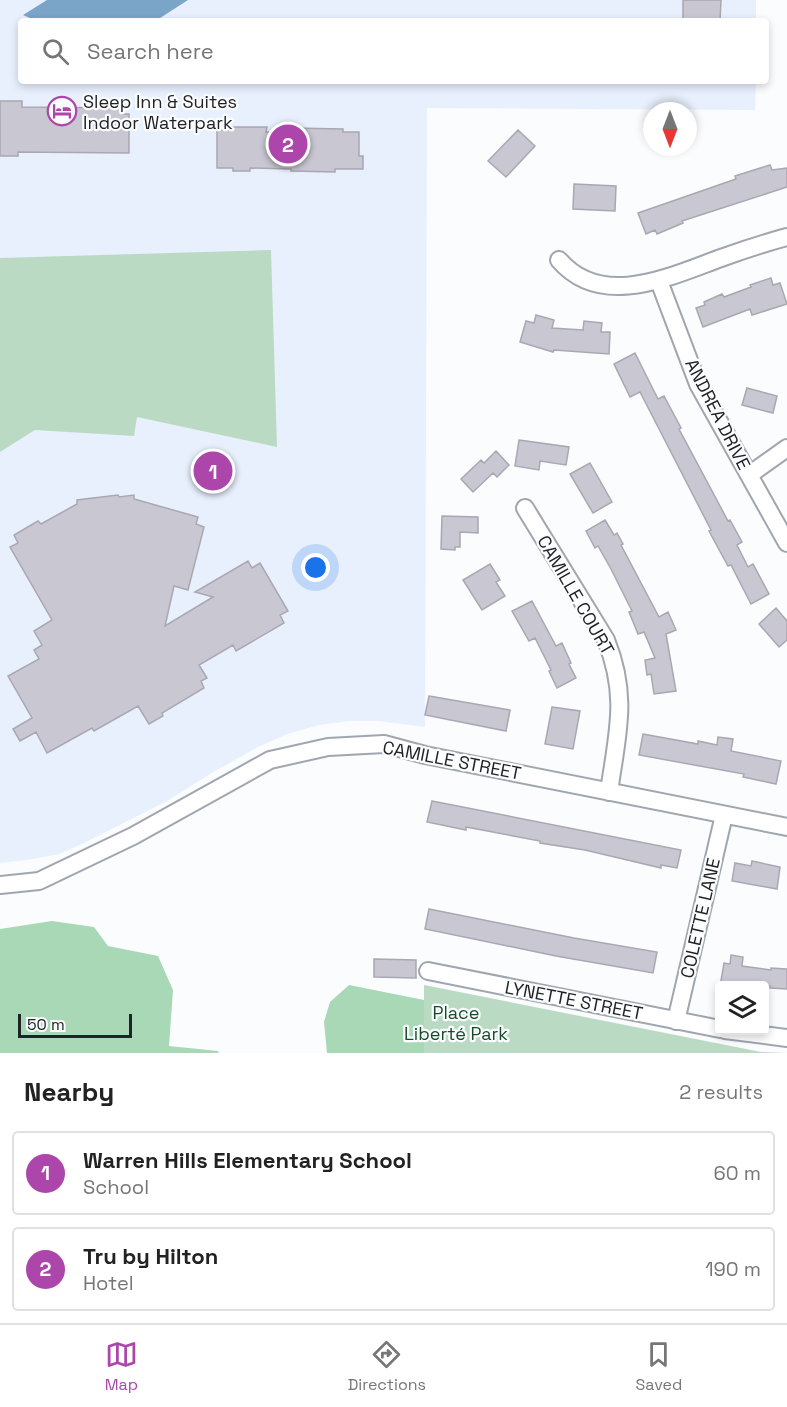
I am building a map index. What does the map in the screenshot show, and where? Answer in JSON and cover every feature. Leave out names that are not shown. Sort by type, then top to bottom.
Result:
[{"type":"street","points":[[559,260],[569,273],[599,285],[638,285],[659,281],[747,248],[787,237]]},
{"type":"street","name":"ANDREA DRIVE","points":[[659,281],[698,384],[787,543]]},
{"type":"street","points":[[749,475],[787,448]]},
{"type":"street","name":"CAMILLE COURT","points":[[525,508],[606,640],[614,659],[620,689],[621,710],[609,792]]},
{"type":"street","name":"CAMILLE STREET","points":[[0,885],[39,881],[133,836],[270,760],[328,747],[384,744],[425,755],[787,827]]},
{"type":"street","name":"COLETTE LANE","points":[[676,1021],[724,814]]},
{"type":"street","name":"LYNETTE STREET","points":[[428,971],[715,1028]]},
{"type":"street","points":[[764,1035],[787,1038]]},
{"type":"shaded area","points":[[0,0],[756,0],[756,18],[18,18],[18,84],[756,84],[755,110],[697,110],[697,102],[643,102],[643,109],[427,108],[425,727],[379,721],[349,721],[319,725],[287,734],[256,748],[167,801],[84,843],[59,854],[0,863]]},
{"type":"green space","points":[[271,250],[277,447],[137,417],[134,436],[35,430],[0,452],[0,258]]},
{"type":"green space","points":[[52,921],[94,927],[108,946],[158,956],[173,990],[169,1046],[218,1051],[219,1053],[0,1053],[0,929]]},
{"type":"green space","points":[[349,985],[424,1000],[424,1053],[327,1053],[324,1022],[330,1002]]},
{"type":"green space","name":"Place Liberté Park","points":[[424,985],[761,1052],[787,1053],[424,1053]]},
{"type":"water","points":[[47,0],[188,0],[160,18],[30,18],[23,15]]},
{"type":"building","points":[[683,0],[721,0],[720,18],[683,18]]},
{"type":"building","name":"Sleep Inn & Suites Indoor Waterpark","points":[[0,101],[22,101],[22,107],[123,108],[123,114],[129,114],[129,153],[18,152],[18,156],[0,156]]},
{"type":"building","points":[[232,127],[267,127],[266,132],[292,132],[292,128],[343,129],[343,132],[359,132],[359,156],[363,156],[363,169],[335,169],[335,172],[250,168],[250,171],[233,171],[233,168],[217,168],[217,130],[232,130]]},
{"type":"building","points":[[518,130],[535,146],[506,177],[488,161]]},
{"type":"building","points":[[770,165],[772,170],[787,168],[787,187],[682,221],[683,223],[657,234],[655,230],[646,234],[638,213]]},
{"type":"building","points":[[574,184],[616,186],[615,211],[573,209]]},
{"type":"building","points":[[771,278],[773,285],[780,283],[787,304],[752,315],[750,309],[703,327],[696,308],[705,305],[704,302],[722,294],[724,297]]},
{"type":"building","points":[[536,315],[554,320],[552,328],[583,330],[584,321],[602,323],[601,332],[610,332],[609,354],[554,350],[553,352],[520,342],[526,321],[534,323]]},
{"type":"building","points":[[635,353],[658,399],[664,396],[728,521],[730,520],[742,542],[737,545],[748,567],[753,564],[769,594],[751,604],[731,565],[728,566],[709,531],[711,530],[640,392],[630,397],[614,364]]},
{"type":"building","points":[[747,388],[777,396],[773,413],[742,405]]},
{"type":"building","points":[[519,440],[569,447],[566,465],[540,461],[539,470],[515,466]]},
{"type":"building","points":[[496,451],[509,465],[497,477],[493,473],[473,492],[461,479],[481,460],[484,463]]},
{"type":"building","points":[[590,463],[612,502],[593,513],[570,474]]},
{"type":"building","points":[[118,495],[119,497],[134,495],[134,499],[198,517],[196,524],[204,527],[188,590],[174,586],[165,626],[213,597],[195,592],[248,561],[252,568],[260,563],[288,611],[280,615],[284,623],[236,651],[233,645],[199,665],[207,678],[201,681],[204,688],[162,713],[163,716],[149,724],[138,706],[94,731],[92,728],[47,753],[36,732],[20,741],[13,729],[32,718],[8,676],[39,659],[34,650],[42,645],[34,631],[52,620],[10,547],[18,543],[14,535],[38,521],[41,524],[77,504],[77,500]]},
{"type":"building","points":[[442,516],[478,517],[478,533],[460,532],[460,547],[455,547],[455,550],[441,549]]},
{"type":"building","points":[[605,520],[614,535],[617,533],[659,617],[668,612],[676,630],[666,634],[676,691],[654,694],[651,674],[647,675],[645,660],[655,658],[644,632],[638,634],[629,612],[632,611],[611,569],[598,546],[595,548],[586,531]]},
{"type":"building","points":[[490,564],[500,580],[496,582],[505,596],[482,610],[463,580]]},
{"type":"building","points":[[532,601],[556,646],[562,643],[576,678],[557,688],[535,638],[529,641],[512,611]]},
{"type":"building","points":[[776,608],[787,621],[787,640],[779,647],[759,624]]},
{"type":"building","points":[[429,696],[510,710],[506,731],[425,715]]},
{"type":"building","points":[[552,707],[580,711],[573,749],[545,744]]},
{"type":"building","points":[[643,734],[698,744],[698,741],[717,745],[718,737],[733,739],[731,751],[781,761],[776,784],[743,777],[744,774],[639,755]]},
{"type":"building","points":[[432,801],[681,850],[677,868],[661,865],[661,868],[585,850],[540,843],[540,841],[427,822]]},
{"type":"building","points":[[752,861],[780,867],[777,889],[732,881],[735,863],[751,866]]},
{"type":"building","points":[[429,909],[657,952],[653,973],[425,929]]},
{"type":"building","points":[[731,955],[743,957],[742,966],[771,970],[771,968],[787,969],[787,989],[770,988],[769,981],[721,981],[724,963],[730,964]]},
{"type":"building","points":[[374,959],[416,960],[416,978],[374,977]]},
{"type":"place","name":"Sleep Inn & Suites Indoor Waterpark","points":[[62,111]]},
{"type":"place","name":"Tru by Hilton","points":[[288,144]]},
{"type":"place","name":"Warren Hills Elementary School","points":[[213,471]]}]
